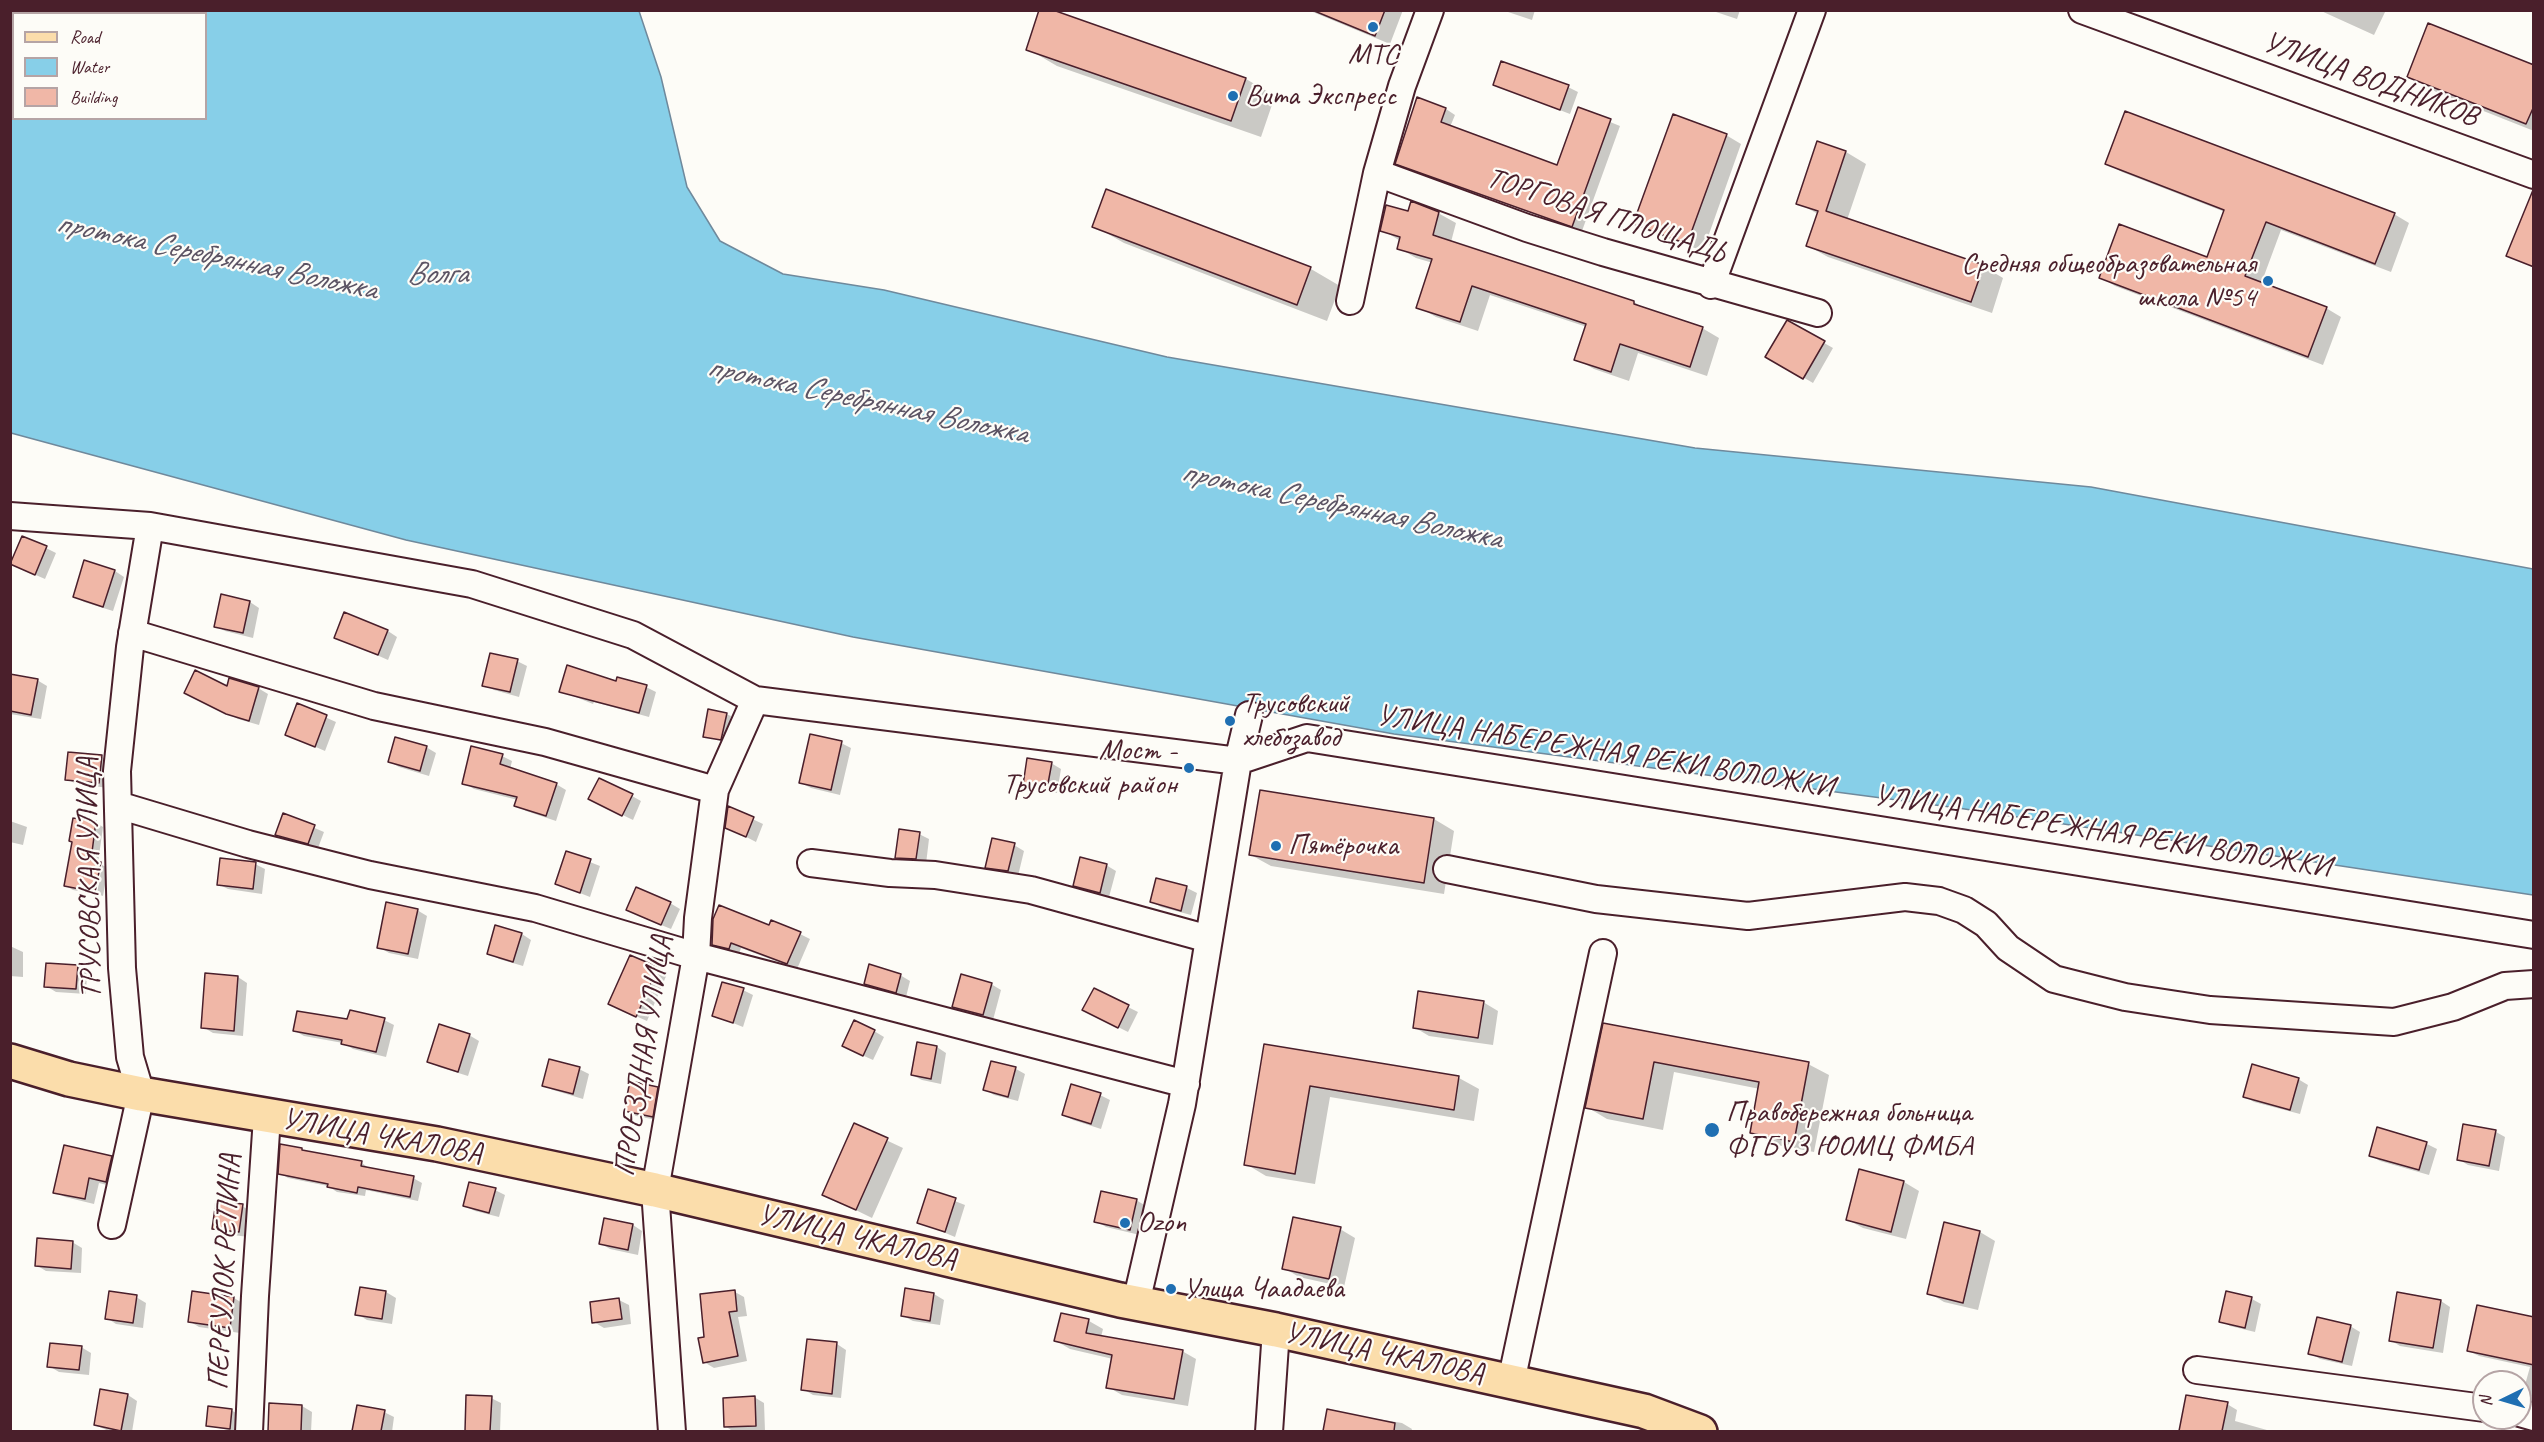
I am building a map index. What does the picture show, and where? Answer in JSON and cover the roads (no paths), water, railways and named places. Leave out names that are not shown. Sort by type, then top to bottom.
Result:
[{"type":"main road","name":"УЛИЦА ЧКАЛОВА","points":[[10,1061],[69,1078],[141,1094],[437,1144],[655,1190],[1136,1303],[1276,1330],[1511,1382],[1643,1421],[1700,1431]]},
{"type":"street","points":[[1350,301],[1377,173],[1402,86],[1430,10]]},
{"type":"street","points":[[1711,285],[1812,10]]},
{"type":"street","name":"УЛИЦА ВОДНИКОВ","points":[[2082,10],[2534,175]]},
{"type":"street","name":"ТОРГОВАЯ ПЛОЩАДЬ","points":[[1377,173],[1527,228],[1711,285],[1818,313]]},
{"type":"street","name":"УЛИЦА НАБЕРЕЖНАЯ РЕКИ ВОЛОЖКИ","points":[[10,516],[150,526],[472,584],[633,635],[755,700],[1238,761],[1307,738],[2534,935]]},
{"type":"street","name":"ТРУСОВСКАЯ УЛИЦА","points":[[112,1225],[141,1094],[130,1057],[122,968],[117,771],[132,633],[150,526]]},
{"type":"street","points":[[132,633],[374,706],[545,742],[715,790]]},
{"type":"street","name":"ПРОЕЗДНАЯ УЛИЦА","points":[[672,1431],[655,1190],[696,956],[699,908],[715,790],[755,700]]},
{"type":"street","points":[[1136,1303],[1186,1084],[1238,761],[1249,715]]},
{"type":"street","points":[[118,805],[248,844],[370,875],[535,908],[696,956],[1186,1084]]},
{"type":"street","points":[[812,863],[890,873],[935,875],[1031,890],[1209,939]]},
{"type":"street","points":[[1447,869],[1596,899],[1748,916],[1905,897],[1939,901],[1964,910],[1986,924],[2008,948],[2054,979],[2125,997],[2210,1010],[2394,1022],[2453,1006],[2505,986],[2534,984]]},
{"type":"street","points":[[1511,1382],[1603,953]]},
{"type":"street","name":"ПЕРЕУЛОК РЕПИНА","points":[[249,1431],[267,1117]]},
{"type":"street","points":[[1269,1431],[1276,1330]]},
{"type":"street","points":[[2197,1370],[2472,1406]]},
{"type":"water","name":"Волга","points":[[10,11],[639,11],[661,77],[687,187],[720,241],[783,274],[884,290],[1167,357],[1695,448],[2091,487],[2533,569],[2533,895],[1958,808],[1394,734],[853,637],[406,540],[11,433]]},
{"type":"place","name":"МТС","points":[[1373,27]]},
{"type":"place","name":"Вита Экспресс","points":[[1233,96]]},
{"type":"place","name":"Средняя общеобразовательная школа №54","points":[[2268,281]]},
{"type":"place","name":"Трусовский хлебозавод","points":[[1230,721]]},
{"type":"place","name":"Мост - Трусовский район","points":[[1189,768]]},
{"type":"place","name":"Пятёрочка","points":[[1276,846]]},
{"type":"place","name":"Правобережная больница ФГБУЗ ЮОМЦ ФМБА","points":[[1712,1130]]},
{"type":"place","name":"Ozon","points":[[1125,1223]]},
{"type":"place","name":"Улица Чаадаева","points":[[1171,1289]]},
{"type":"water label","name":"протока Серебрянная Воложка","points":[[216,257]]},
{"type":"water label","name":"протока Серебрянная Воложка","points":[[867,401]]},
{"type":"water label","name":"протока Серебрянная Воложка","points":[[1341,506]]}]
